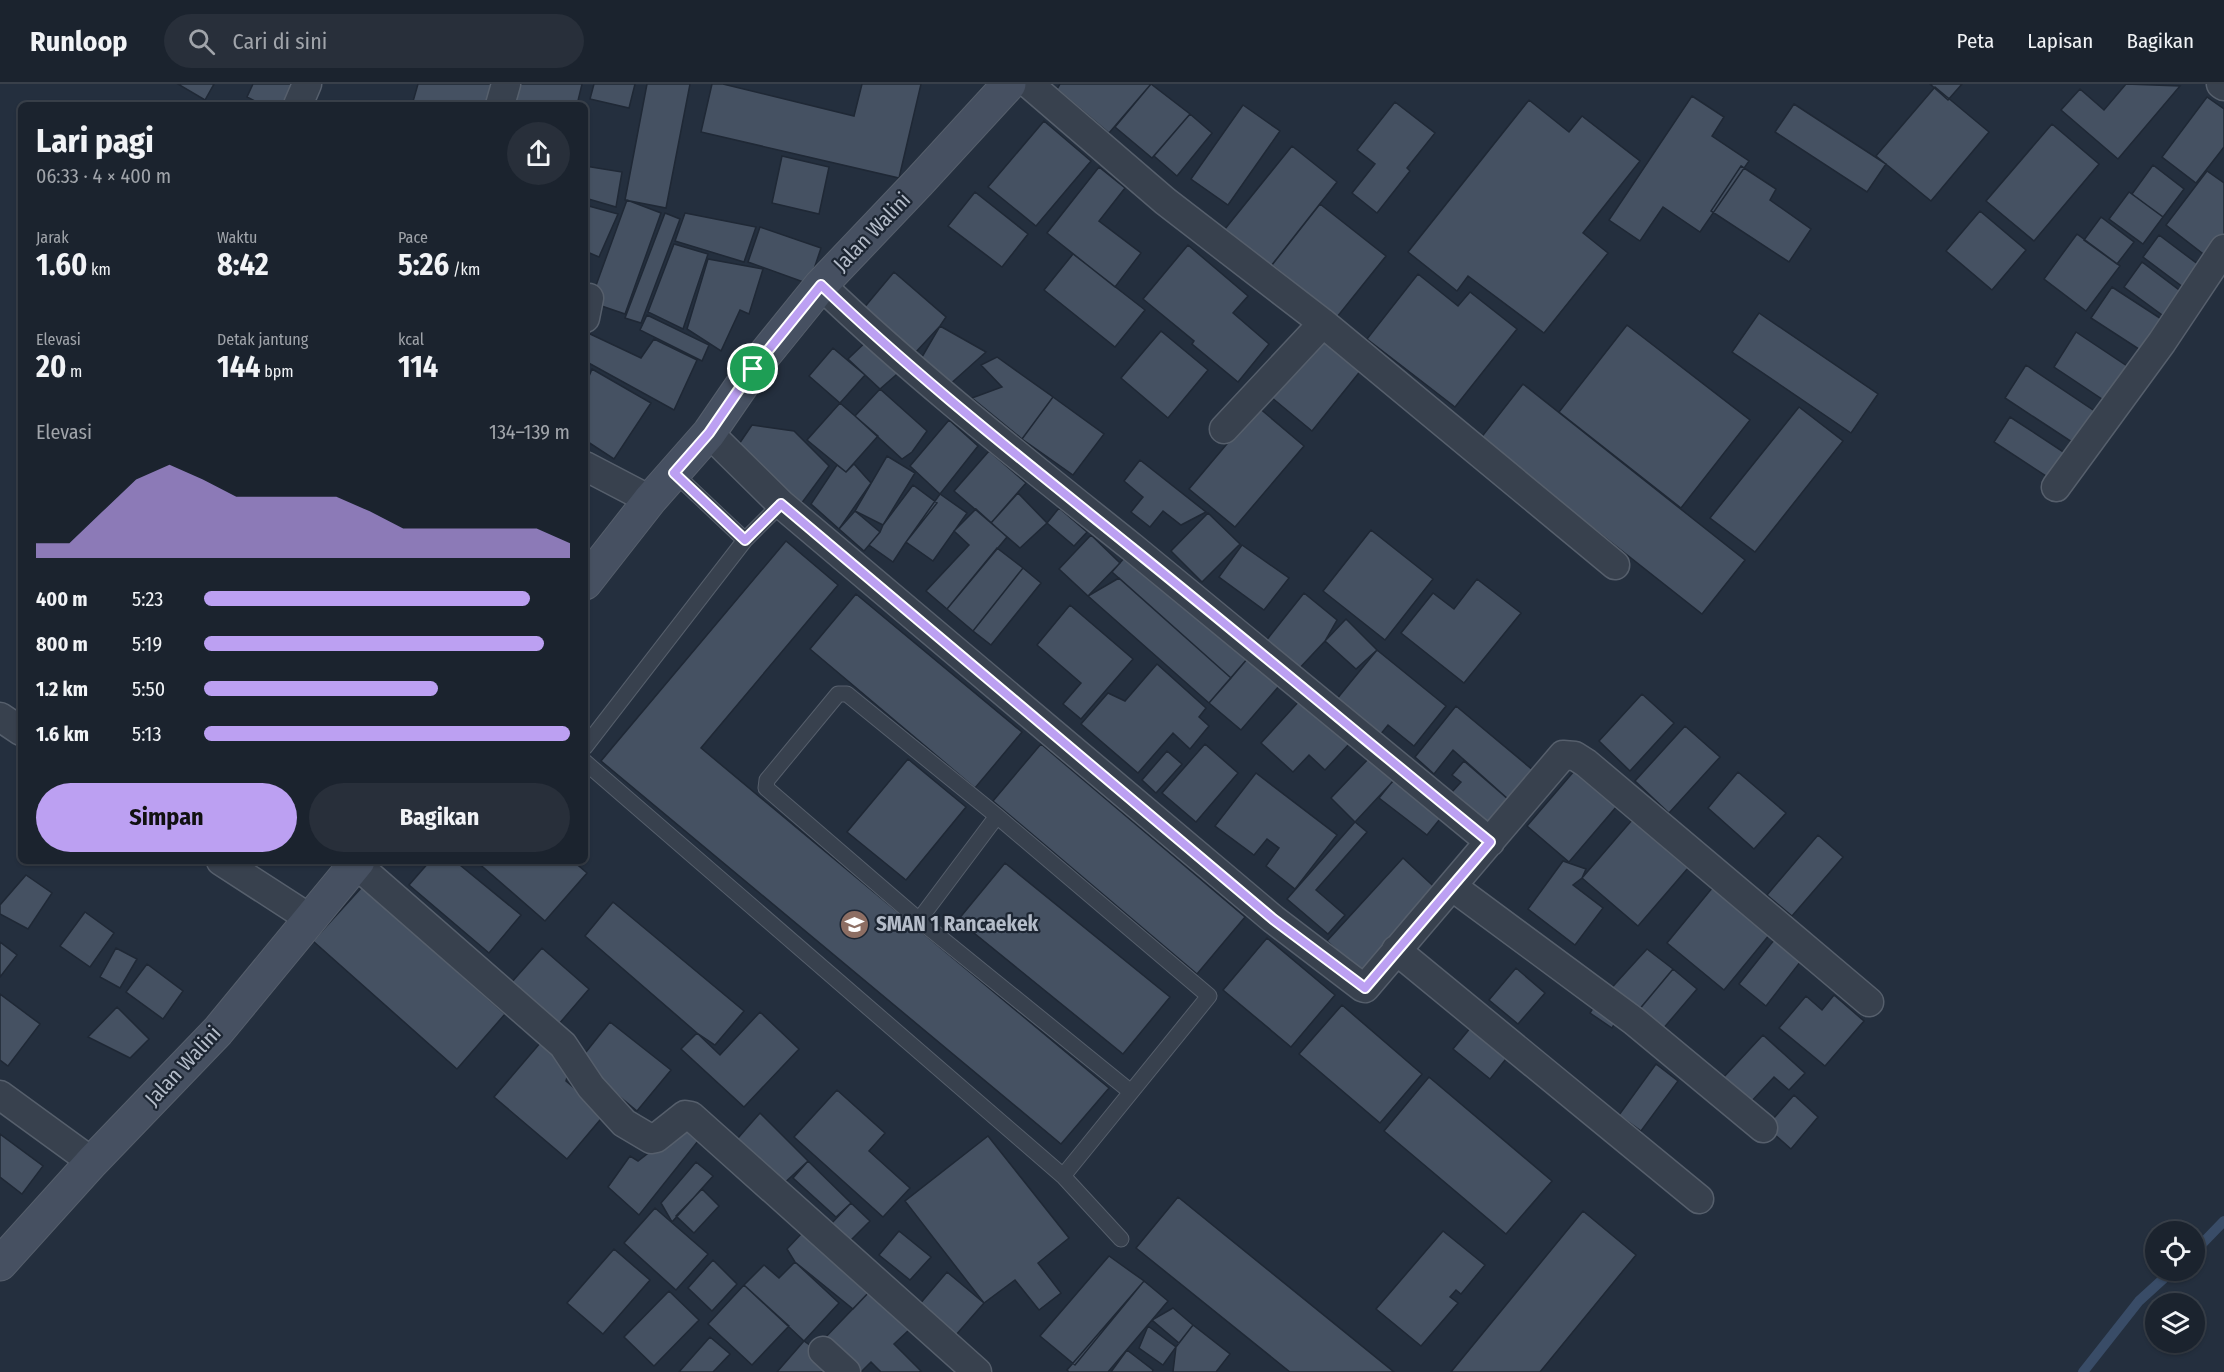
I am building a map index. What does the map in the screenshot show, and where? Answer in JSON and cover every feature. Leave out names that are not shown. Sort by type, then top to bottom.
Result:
[{"type":"street","points":[[299,102],[307,84]]},
{"type":"street","points":[[501,102],[506,84]]},
{"type":"street","name":"Jalan Walini","points":[[588,579],[651,500],[709,433],[753,369],[821,285],[920,182],[1009,84]]},
{"type":"street","points":[[1029,84],[1165,201],[1323,322],[1615,566]]},
{"type":"street","points":[[2056,487],[2162,342],[2224,249]]},
{"type":"street","points":[[821,285],[872,334],[1062,494],[1132,548],[1490,842]]},
{"type":"street","points":[[1224,429],[1323,322]]},
{"type":"street","points":[[709,433],[781,504],[1273,919],[1359,986],[1365,988],[1563,755],[1575,756],[1869,1002]]},
{"type":"street","points":[[588,468],[651,500]]},
{"type":"street","points":[[0,717],[18,729]]},
{"type":"street","points":[[227,864],[309,918]]},
{"type":"street","name":"Jalan Walini","points":[[0,1264],[218,1031],[355,864]]},
{"type":"street","points":[[359,864],[563,1045],[591,1087],[624,1123],[651,1139],[656,1138],[685,1115],[691,1116],[977,1372]]},
{"type":"street","points":[[1453,887],[1634,1021],[1762,1128]]},
{"type":"street","points":[[1396,950],[1699,1199]]},
{"type":"street","points":[[0,1095],[93,1162]]},
{"type":"street","points":[[823,1351],[846,1372]]},
{"type":"lane","points":[[674,473],[745,540]]},
{"type":"lane","points":[[588,743],[745,540],[781,504]]},
{"type":"lane","points":[[1063,1176],[1209,996],[997,816],[847,694],[838,694],[767,780],[766,788],[919,920],[1131,1092]]},
{"type":"lane","points":[[588,765],[1063,1176],[1121,1239]]},
{"type":"lane","points":[[919,920],[997,816]]},
{"type":"building","points":[[178,84],[214,84],[205,100]]},
{"type":"building","points":[[253,84],[301,84],[293,102],[257,102],[247,97]]},
{"type":"building","points":[[418,84],[500,84],[494,102],[413,102]]},
{"type":"building","points":[[511,84],[582,84],[578,102],[520,102],[508,99]]},
{"type":"building","points":[[594,84],[635,84],[629,108],[590,99]]},
{"type":"building","points":[[647,84],[690,84],[666,208],[625,200]]},
{"type":"building","points":[[712,84],[723,84],[854,116],[862,84],[921,84],[899,178],[701,132]]},
{"type":"building","points":[[1060,84],[1151,84],[1109,133],[1057,89]]},
{"type":"building","points":[[1151,84],[1190,114],[1152,158],[1115,127]]},
{"type":"building","points":[[1930,84],[1962,84],[1948,100]]},
{"type":"building","points":[[2126,84],[2180,86],[2118,159],[2061,110],[2080,89],[2104,110]]},
{"type":"building","points":[[1935,87],[1989,132],[1931,201],[1876,156]]},
{"type":"building","points":[[1692,96],[1724,117],[1712,136],[1749,161],[1700,232],[1663,207],[1640,241],[1609,220]]},
{"type":"building","points":[[2207,97],[2224,109],[2224,147],[2196,183],[2162,157]]},
{"type":"building","points":[[1529,100],[1569,132],[1582,116],[1640,161],[1583,233],[1608,253],[1544,333],[1468,276],[1457,291],[1408,252]]},
{"type":"building","points":[[1395,102],[1435,133],[1407,168],[1410,171],[1377,213],[1352,193],[1375,164],[1357,150]]},
{"type":"building","points":[[1794,104],[1886,164],[1867,192],[1775,132]]},
{"type":"building","points":[[1243,105],[1280,131],[1228,205],[1191,179]]},
{"type":"building","points":[[1190,114],[1212,133],[1177,176],[1154,156]]},
{"type":"building","points":[[1044,121],[1091,161],[1036,226],[988,187]]},
{"type":"building","points":[[2052,124],[2099,164],[2034,241],[1986,201]]},
{"type":"building","points":[[1292,146],[1337,182],[1271,266],[1225,229]]},
{"type":"building","points":[[782,156],[829,167],[819,214],[772,203]]},
{"type":"building","points":[[2153,165],[2184,189],[2163,217],[2132,194]]},
{"type":"building","points":[[588,166],[622,172],[616,207],[588,199]]},
{"type":"building","points":[[1741,166],[1776,189],[1770,200],[1811,229],[1789,262],[1711,211]]},
{"type":"building","points":[[1099,167],[1125,188],[1099,221],[1141,253],[1115,287],[1047,233]]},
{"type":"building","points":[[2207,171],[2224,183],[2224,243],[2211,260],[2166,225]]},
{"type":"building","points":[[975,192],[1028,234],[1002,267],[948,226]]},
{"type":"building","points":[[2129,192],[2163,217],[2143,244],[2109,219]]},
{"type":"building","points":[[627,200],[661,213],[625,314],[590,302]]},
{"type":"building","points":[[1320,204],[1386,256],[1337,317],[1272,265]]},
{"type":"building","points":[[588,206],[618,214],[599,257],[588,252]]},
{"type":"building","points":[[1980,211],[2026,250],[1992,290],[1946,251]]},
{"type":"building","points":[[665,213],[680,219],[641,323],[625,318]]},
{"type":"building","points":[[685,213],[756,227],[744,262],[675,241]]},
{"type":"building","points":[[2101,217],[2134,242],[2117,264],[2084,240]]},
{"type":"building","points":[[760,227],[821,248],[809,284],[748,262]]},
{"type":"building","points":[[2077,234],[2120,266],[2086,311],[2044,279]]},
{"type":"building","points":[[2159,235],[2203,268],[2187,290],[2143,257]]},
{"type":"building","points":[[674,244],[708,254],[683,329],[648,312]]},
{"type":"building","points":[[1188,245],[1248,296],[1233,313],[1269,344],[1238,382],[1192,344],[1194,341],[1143,299]]},
{"type":"building","points":[[1073,254],[1145,310],[1115,347],[1044,290]]},
{"type":"building","points":[[708,259],[763,269],[749,314],[740,310],[721,351],[687,329]]},
{"type":"building","points":[[2142,262],[2187,296],[2169,320],[2124,287]]},
{"type":"building","points":[[894,272],[946,317],[914,354],[863,309]]},
{"type":"building","points":[[1418,274],[1458,306],[1470,292],[1517,329],[1455,407],[1367,339]]},
{"type":"building","points":[[2112,287],[2169,324],[2148,355],[2091,318]]},
{"type":"building","points":[[1759,313],[1878,394],[1851,433],[1732,352]]},
{"type":"building","points":[[647,315],[709,345],[702,361],[640,330]]},
{"type":"building","points":[[1627,325],[1750,420],[1681,508],[1559,412]]},
{"type":"building","points":[[940,326],[986,352],[948,386],[922,357]]},
{"type":"building","points":[[1161,331],[1208,370],[1168,418],[1121,378]]},
{"type":"building","points":[[1316,332],[1362,369],[1312,431],[1265,392]]},
{"type":"building","points":[[2076,332],[2130,368],[2108,403],[2054,367]]},
{"type":"building","points":[[588,333],[641,358],[654,339],[697,360],[674,410],[588,363]]},
{"type":"building","points":[[872,336],[904,368],[880,389],[848,359]]},
{"type":"building","points":[[833,348],[865,375],[840,403],[809,376]]},
{"type":"building","points":[[997,357],[1053,397],[1022,439],[972,398],[1002,387],[981,365]]},
{"type":"building","points":[[2026,365],[2096,412],[2075,444],[2005,398]]},
{"type":"building","points":[[592,369],[651,403],[614,459],[588,442],[588,379]]},
{"type":"building","points":[[1523,384],[1745,560],[1702,614],[1480,439]]},
{"type":"building","points":[[880,389],[927,431],[912,452],[902,459],[855,416]]},
{"type":"building","points":[[1053,397],[1104,434],[1073,475],[1022,439]]},
{"type":"building","points":[[840,403],[878,436],[846,472],[807,440]]},
{"type":"building","points":[[1258,407],[1304,446],[1235,527],[1189,489]]},
{"type":"building","points":[[1799,407],[1843,441],[1755,552],[1710,518]]},
{"type":"building","points":[[2010,417],[2068,455],[2052,480],[1994,442]]},
{"type":"building","points":[[949,420],[978,446],[940,494],[910,466]]},
{"type":"building","points":[[752,425],[794,431],[829,466],[801,504],[737,447]]},
{"type":"building","points":[[989,451],[1026,483],[991,523],[954,491]]},
{"type":"building","points":[[887,456],[915,473],[883,525],[855,511]]},
{"type":"building","points":[[1140,460],[1206,512],[1181,525],[1163,511],[1150,527],[1131,512],[1143,497],[1124,481]]},
{"type":"building","points":[[854,464],[871,483],[839,529],[811,504],[837,465],[846,472]]},
{"type":"building","points":[[913,485],[937,503],[893,562],[869,545]]},
{"type":"building","points":[[1018,493],[1047,523],[1020,548],[991,523]]},
{"type":"building","points":[[940,494],[967,513],[933,561],[906,542]]},
{"type":"building","points":[[1059,508],[1087,532],[1074,546],[1047,523]]},
{"type":"building","points":[[976,509],[1007,537],[947,609],[926,591],[969,545],[954,531]]},
{"type":"building","points":[[855,511],[880,532],[864,551],[839,529]]},
{"type":"building","points":[[1208,513],[1240,544],[1202,582],[1171,551]]},
{"type":"building","points":[[1371,530],[1433,579],[1385,640],[1323,591]]},
{"type":"building","points":[[1091,535],[1120,563],[1088,596],[1059,569]]},
{"type":"building","name":"SMAN 1 Rancaekek","points":[[786,541],[838,585],[701,748],[1109,1088],[1061,1144],[601,761]]},
{"type":"building","points":[[1242,545],[1289,578],[1264,610],[1219,577]]},
{"type":"building","points":[[997,548],[1023,568],[973,631],[947,609]]},
{"type":"building","points":[[1132,549],[1254,651],[1231,678],[1112,572]]},
{"type":"building","points":[[1023,568],[1041,583],[991,645],[973,631]]},
{"type":"building","points":[[1119,578],[1231,678],[1209,703],[1088,596]]},
{"type":"building","points":[[1477,579],[1521,613],[1464,683],[1401,633],[1433,593],[1454,609]]},
{"type":"building","points":[[1304,593],[1337,620],[1325,641],[1295,673],[1261,647]]},
{"type":"building","points":[[856,594],[1022,732],[975,788],[810,649]]},
{"type":"building","points":[[1070,605],[1133,659],[1081,719],[1063,704],[1081,683],[1037,645]]},
{"type":"building","points":[[1346,619],[1377,650],[1356,669],[1325,641]]},
{"type":"building","points":[[1377,650],[1446,706],[1414,746],[1388,725],[1380,735],[1336,700]]},
{"type":"building","points":[[1254,651],[1286,678],[1241,730],[1209,703]]},
{"type":"building","points":[[1157,664],[1206,708],[1199,717],[1209,726],[1190,749],[1173,733],[1138,773],[1081,724],[1108,693],[1125,701]]},
{"type":"building","points":[[1642,694],[1674,723],[1630,771],[1599,741]]},
{"type":"building","points":[[1301,699],[1350,743],[1325,770],[1309,755],[1293,772],[1261,743]]},
{"type":"building","points":[[1456,706],[1540,776],[1517,807],[1453,750],[1434,774],[1415,757]]},
{"type":"building","points":[[1685,726],[1720,757],[1669,813],[1635,781]]},
{"type":"building","points":[[1041,744],[1245,917],[1197,974],[993,801]]},
{"type":"building","points":[[1205,744],[1238,773],[1196,822],[1162,793]]},
{"type":"building","points":[[1167,751],[1182,764],[1156,793],[1142,780]]},
{"type":"building","points":[[1372,755],[1396,778],[1355,822],[1331,798]]},
{"type":"building","points":[[908,759],[966,807],[906,880],[847,832]]},
{"type":"building","points":[[1464,761],[1517,807],[1496,830],[1452,792],[1461,782],[1452,775]]},
{"type":"building","points":[[1575,770],[1617,806],[1569,862],[1527,826]]},
{"type":"building","points":[[1401,771],[1448,809],[1427,835],[1379,798]]},
{"type":"building","points":[[1738,772],[1786,813],[1754,849],[1708,808]]},
{"type":"building","points":[[1256,773],[1337,835],[1295,889],[1266,866],[1279,848],[1267,839],[1254,855],[1215,826]]},
{"type":"building","points":[[1632,820],[1688,868],[1638,926],[1582,878]]},
{"type":"building","points":[[1355,822],[1367,832],[1316,890],[1345,915],[1328,934],[1287,899]]},
{"type":"building","points":[[1818,835],[1843,857],[1792,916],[1767,895]]},
{"type":"building","points":[[1403,858],[1444,896],[1368,978],[1327,941]]},
{"type":"building","points":[[1563,861],[1586,869],[1582,878],[1573,885],[1603,908],[1575,945],[1528,909]]},
{"type":"building","points":[[1005,863],[1170,997],[1123,1054],[958,920]]},
{"type":"building","points":[[427,864],[459,864],[521,915],[489,953],[409,885]]},
{"type":"building","points":[[479,864],[576,864],[587,873],[545,921]]},
{"type":"building","points":[[26,875],[52,893],[28,929],[0,914],[0,905]]},
{"type":"building","points":[[362,887],[505,1014],[457,1069],[313,941]]},
{"type":"building","points":[[1713,887],[1770,934],[1724,990],[1667,943]]},
{"type":"building","points":[[613,902],[744,1011],[715,1045],[697,1033],[585,936]]},
{"type":"building","points":[[85,912],[114,933],[90,967],[60,946]]},
{"type":"building","points":[[1267,938],[1335,995],[1291,1047],[1223,990]]},
{"type":"building","points":[[1774,940],[1801,961],[1766,1006],[1739,984]]},
{"type":"building","points":[[0,942],[17,955],[0,977]]},
{"type":"building","points":[[116,948],[137,959],[120,988],[100,977]]},
{"type":"building","points":[[542,948],[589,989],[558,1025],[511,983]]},
{"type":"building","points":[[1647,949],[1673,969],[1638,1011],[1606,994]]},
{"type":"building","points":[[147,964],[183,991],[163,1019],[126,992]]},
{"type":"building","points":[[1516,968],[1545,993],[1518,1024],[1489,1000]]},
{"type":"building","points":[[1673,969],[1697,989],[1662,1030],[1638,1011]]},
{"type":"building","points":[[0,994],[40,1024],[8,1066],[0,1060]]},
{"type":"building","points":[[1834,995],[1864,1021],[1825,1066],[1779,1028],[1806,996],[1822,1010]]},
{"type":"building","points":[[1596,1003],[1618,1018],[1612,1028],[1590,1013]]},
{"type":"building","points":[[1342,1005],[1422,1074],[1380,1123],[1299,1054]]},
{"type":"building","points":[[117,1007],[149,1039],[130,1058],[88,1037]]},
{"type":"building","points":[[760,1012],[799,1049],[744,1107],[681,1049],[697,1033],[720,1055]]},
{"type":"building","points":[[1476,1021],[1513,1050],[1490,1079],[1453,1049]]},
{"type":"building","points":[[610,1022],[671,1070],[637,1111],[578,1062]]},
{"type":"building","points":[[1763,1035],[1805,1073],[1789,1090],[1774,1077],[1749,1104],[1722,1079]]},
{"type":"building","points":[[541,1042],[570,1066],[566,1081],[605,1114],[567,1159],[494,1097]]},
{"type":"building","points":[[1656,1064],[1678,1081],[1641,1131],[1619,1115]]},
{"type":"building","points":[[1429,1077],[1552,1181],[1506,1234],[1384,1131]]},
{"type":"building","points":[[837,1090],[885,1133],[869,1151],[910,1188],[883,1217],[794,1137]]},
{"type":"building","points":[[1794,1095],[1818,1117],[1791,1149],[1766,1127]]},
{"type":"building","points":[[760,1113],[808,1161],[779,1188],[731,1146]]},
{"type":"building","points":[[683,1126],[702,1136],[639,1215],[608,1187],[630,1156],[638,1161]]},
{"type":"building","points":[[0,1134],[43,1166],[22,1194],[0,1177]]},
{"type":"building","points":[[988,1136],[1069,1238],[1038,1263],[1061,1293],[1039,1310],[1015,1280],[984,1303],[905,1201]]},
{"type":"building","points":[[808,1161],[851,1203],[836,1217],[793,1178]]},
{"type":"building","points":[[696,1162],[713,1176],[672,1222],[661,1203]]},
{"type":"building","points":[[702,1189],[719,1206],[694,1233],[676,1216]]},
{"type":"building","points":[[1178,1197],[1394,1372],[1290,1372],[1136,1248]]},
{"type":"building","points":[[851,1203],[870,1221],[849,1242],[830,1225]]},
{"type":"building","points":[[655,1208],[708,1254],[676,1290],[624,1243]]},
{"type":"building","points":[[1583,1211],[1636,1255],[1540,1372],[1451,1372]]},
{"type":"building","points":[[899,1231],[931,1257],[910,1280],[879,1255]]},
{"type":"building","points":[[1443,1231],[1485,1265],[1461,1294],[1456,1290],[1450,1297],[1458,1303],[1421,1346],[1376,1309]]},
{"type":"building","points":[[803,1232],[870,1291],[853,1309],[795,1262],[787,1249]]},
{"type":"building","points":[[614,1249],[650,1280],[603,1334],[567,1303]]},
{"type":"building","points":[[1109,1256],[1144,1281],[1075,1365],[1040,1336]]},
{"type":"building","points":[[713,1260],[737,1284],[712,1311],[688,1288]]},
{"type":"building","points":[[795,1262],[839,1303],[804,1341],[744,1285],[764,1265],[779,1278]]},
{"type":"building","points":[[947,1272],[984,1303],[955,1336],[919,1305]]},
{"type":"building","points":[[1144,1281],[1168,1301],[1108,1372],[1069,1372],[1067,1370]]},
{"type":"building","points":[[744,1285],[789,1326],[752,1365],[708,1324]]},
{"type":"building","points":[[669,1291],[699,1320],[654,1366],[624,1337]]},
{"type":"building","points":[[870,1291],[910,1329],[894,1344],[921,1371],[881,1372],[871,1362],[861,1372],[848,1372],[820,1343]]},
{"type":"building","points":[[1173,1308],[1193,1325],[1179,1343],[1152,1320]]},
{"type":"building","points":[[1193,1325],[1230,1354],[1216,1372],[1173,1372],[1176,1347]]},
{"type":"building","points":[[1148,1326],[1176,1347],[1163,1365],[1139,1348]]},
{"type":"building","points":[[710,1337],[730,1354],[713,1372],[679,1372]]},
{"type":"building","points":[[804,1341],[839,1366],[835,1372],[777,1372]]},
{"type":"building","points":[[1127,1350],[1153,1370],[1152,1372],[1111,1372]]},
{"type":"waterway","points":[[2205,1241],[2224,1221]]},
{"type":"waterway","points":[[2083,1372],[2139,1301],[2161,1281]]},
{"type":"place","name":"SMAN 1 Rancaekek","points":[[855,924]]},
{"type":"route","points":[[821,285],[872,334],[1062,494],[1132,548],[1490,842],[1365,988],[1359,986],[1273,919],[781,504],[745,540],[674,473],[709,433],[753,369],[821,285]]}]
